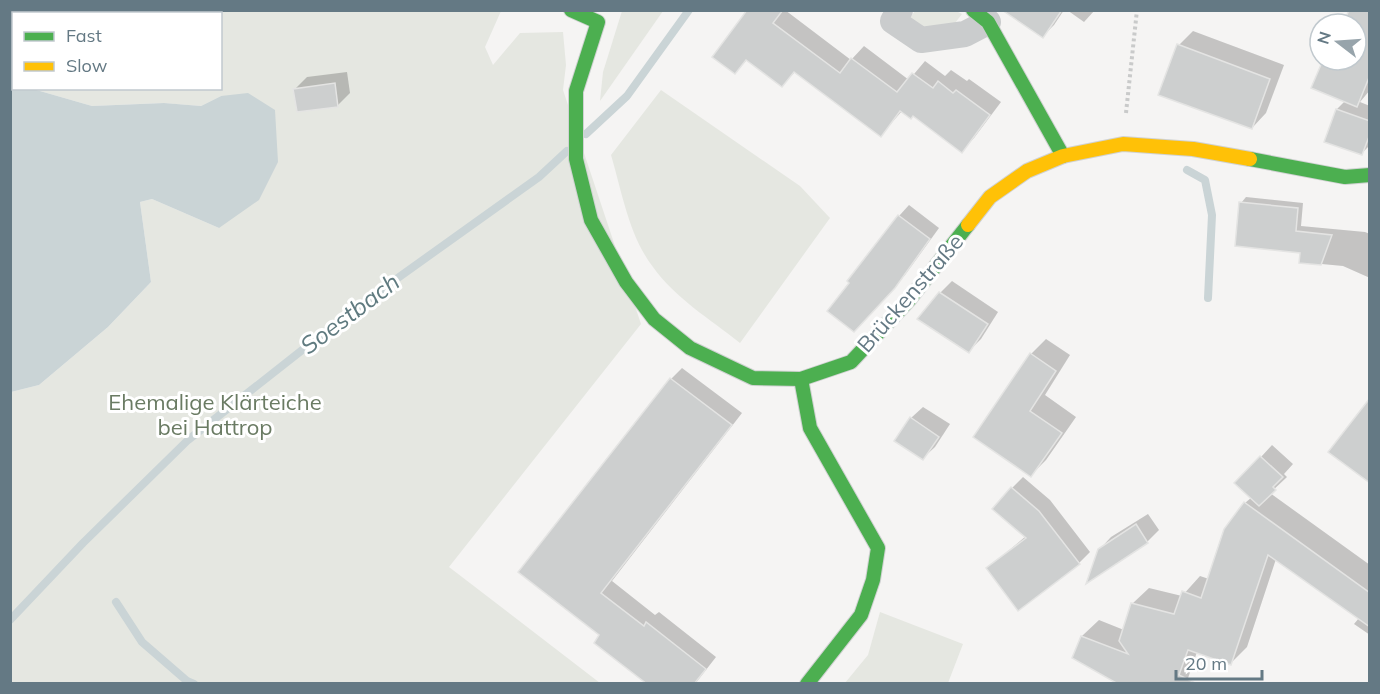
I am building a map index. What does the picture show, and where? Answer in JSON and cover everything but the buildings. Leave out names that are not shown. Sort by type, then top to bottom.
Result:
[{"type":"street","points":[[571,10],[600,16]]},
{"type":"street","points":[[900,10],[893,21],[921,40],[965,34],[980,16],[1063,156]]},
{"type":"street","name":"Brückenstraße","points":[[600,16],[576,91],[576,159],[591,220],[626,282],[654,319],[690,348],[753,378],[801,379],[850,362],[909,300],[990,197],[1027,171],[1063,156],[1123,144],[1193,149],[1345,177],[1370,175]]},
{"type":"street","points":[[801,379],[810,428],[878,548],[873,580],[861,615],[807,684]]},
{"type":"path","points":[[1123,144],[1137,10]]},
{"type":"green space","points":[[11,10],[22,12],[12,12],[11,82]]},
{"type":"green space","name":"Ehemalige Klärteiche bei Hattrop","points":[[501,11],[485,47],[493,65],[520,33],[563,32],[566,65],[563,90],[641,324],[449,567],[600,683],[11,684],[11,392],[39,385],[108,327],[151,282],[140,202],[152,199],[219,228],[221,96],[201,106],[163,103],[92,106],[36,90],[222,90],[222,12],[206,12]]},
{"type":"green space","points":[[622,11],[663,11],[600,101],[603,72]]},
{"type":"green space","points":[[915,11],[956,11],[962,14],[955,23],[924,28],[910,18]]},
{"type":"green space","points":[[661,90],[800,186],[830,218],[740,343],[682,298],[662,278],[638,242],[627,213],[611,155]]},
{"type":"green space","points":[[880,612],[963,644],[948,683],[845,683],[868,655]]},
{"type":"shaded area","points":[[11,82],[12,90],[36,90],[92,106],[164,103],[201,106],[221,96],[248,93],[275,110],[278,162],[259,200],[219,228],[152,199],[140,202],[151,282],[108,327],[39,385],[11,392]]},
{"type":"waterway","name":"Soestbach","points":[[586,134],[627,96],[689,10]]},
{"type":"waterway","name":"Soestbach","points":[[10,620],[83,543],[188,440],[353,310],[539,177],[567,151]]},
{"type":"waterway","points":[[1187,170],[1205,180],[1212,215],[1208,298]]},
{"type":"waterway","points":[[116,602],[142,642],[187,681],[194,684]]},
{"type":"traffic: fast","points":[[571,10],[598,22],[576,91],[576,159],[591,220],[626,282],[654,319],[690,348],[753,378],[801,379],[851,362],[909,300],[968,225]]},
{"type":"traffic: fast","points":[[973,10],[988,22],[1063,156]]},
{"type":"traffic: fast","points":[[1250,159],[1345,177],[1370,175]]},
{"type":"traffic: fast","points":[[801,379],[810,428],[878,548],[873,580],[861,615],[807,684]]},
{"type":"traffic: slow","points":[[968,225],[990,197],[1027,171],[1063,156],[1123,144],[1193,149],[1250,159]]}]
